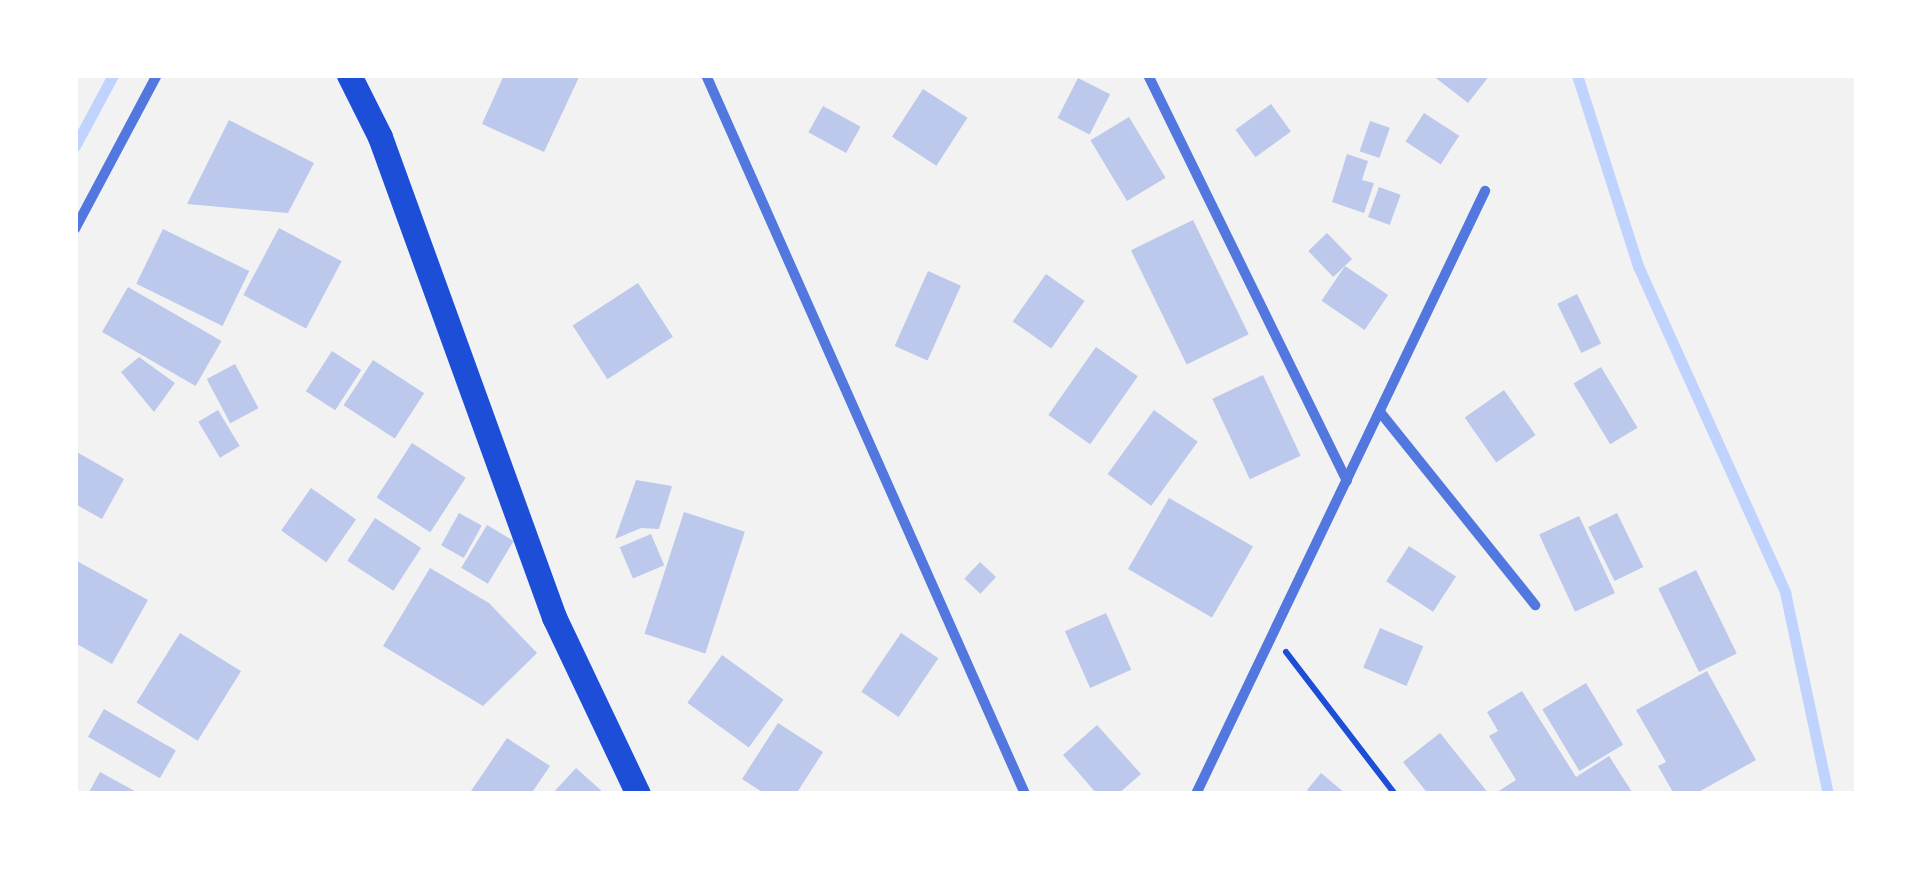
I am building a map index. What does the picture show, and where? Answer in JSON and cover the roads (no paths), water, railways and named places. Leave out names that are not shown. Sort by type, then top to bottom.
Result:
[{"type":"main road","points":[[349,75],[380,137],[554,617],[638,794]]},
{"type":"street","points":[[75,229],[157,75]]},
{"type":"street","points":[[706,75],[1025,794]]},
{"type":"street","points":[[1148,75],[1347,481]]},
{"type":"street","points":[[1196,794],[1486,191]]},
{"type":"street","points":[[1380,412],[1535,605]]},
{"type":"waterway","points":[[75,146],[113,75]]},
{"type":"waterway","points":[[1577,75],[1638,266],[1785,592],[1828,794]]}]
